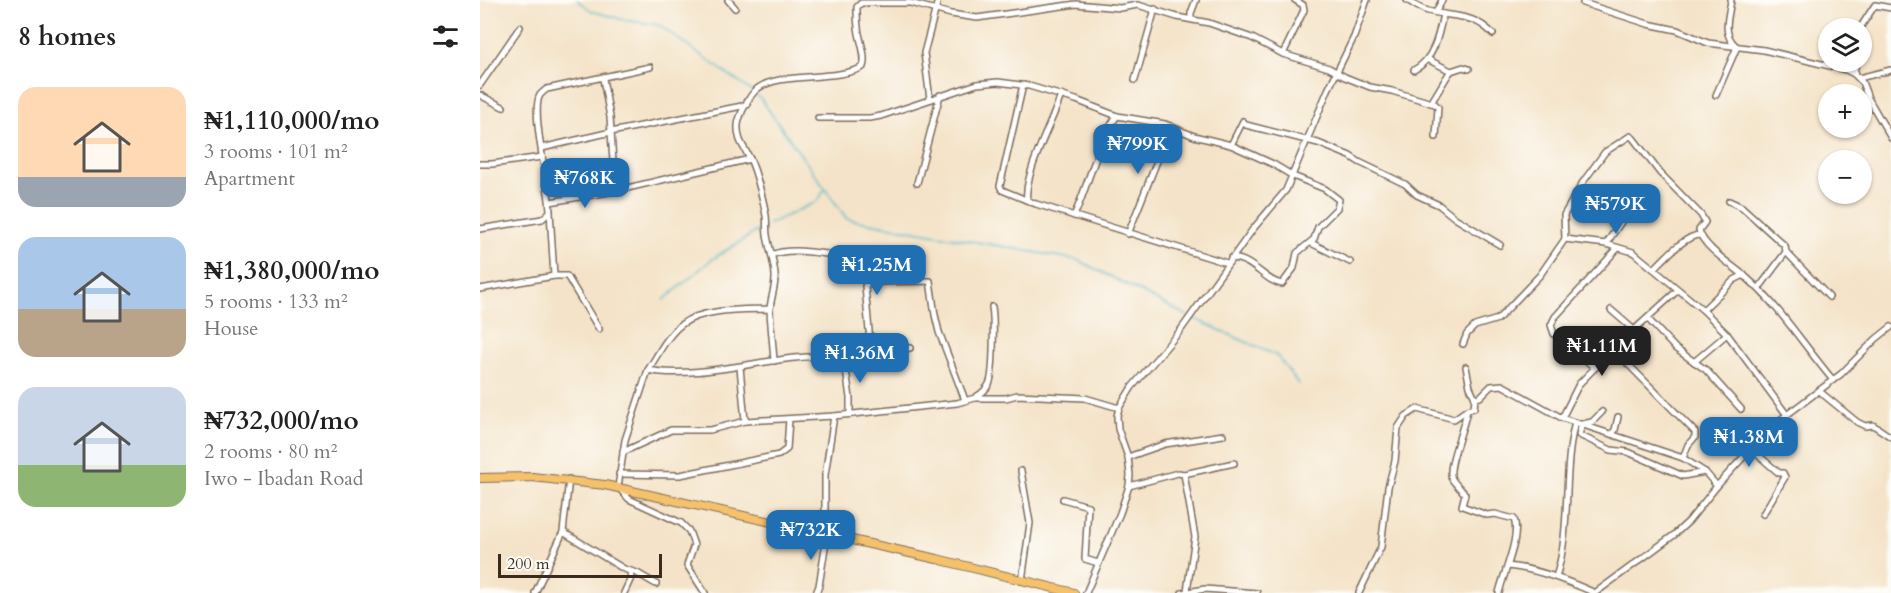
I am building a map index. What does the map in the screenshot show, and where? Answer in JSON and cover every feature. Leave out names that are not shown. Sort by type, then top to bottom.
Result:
[{"type":"main road","points":[[480,478],[569,479],[618,487],[1074,593]]},
{"type":"street","points":[[728,0],[735,8]]},
{"type":"street","points":[[930,99],[924,53],[938,0]]},
{"type":"street","points":[[1125,7],[1127,0]]},
{"type":"street","points":[[1191,19],[1196,0]]},
{"type":"street","points":[[1283,54],[1304,10],[1305,3],[1295,0]]},
{"type":"street","points":[[1086,593],[1129,486],[1128,457],[1118,429],[1119,408],[1132,387],[1180,331],[1229,260],[1286,190],[1306,140],[1354,37],[1367,0]]},
{"type":"street","points":[[1407,0],[1427,11],[1479,21],[1493,34]]},
{"type":"street","points":[[1436,12],[1442,0]]},
{"type":"street","points":[[1731,0],[1726,32],[1737,47]]},
{"type":"street","points":[[774,362],[770,309],[775,282],[772,255],[766,216],[750,159],[741,146],[738,133],[739,120],[757,89],[778,80],[846,73],[863,67],[865,60],[857,16],[857,7],[861,3],[910,3],[936,11],[977,18],[1076,4],[1125,7],[1138,5],[1209,23],[1252,38],[1283,54],[1337,72],[1370,87],[1431,103],[1438,107],[1436,137]]},
{"type":"street","points":[[1583,3],[1648,24],[1677,30],[1708,44],[1774,52],[1835,67],[1856,76],[1891,70]]},
{"type":"street","points":[[1867,18],[1875,5],[1891,8]]},
{"type":"street","points":[[1135,80],[1155,9]]},
{"type":"street","points":[[1414,70],[1423,66],[1438,38],[1443,14]]},
{"type":"street","points":[[480,85],[520,27]]},
{"type":"street","points":[[1716,95],[1737,47]]},
{"type":"street","points":[[1427,59],[1451,71]]},
{"type":"street","points":[[1431,103],[1451,71],[1463,67],[1469,69]]},
{"type":"street","points":[[554,276],[550,202],[542,157],[538,106],[541,94],[547,89],[650,68]]},
{"type":"street","points":[[1856,72],[1856,76],[1891,138]]},
{"type":"street","points":[[603,79],[612,132],[615,191]]},
{"type":"street","points":[[818,118],[870,118],[899,111],[977,84],[998,82],[1023,85],[1061,95],[1117,116],[1171,126],[1194,136],[1231,145],[1324,189],[1339,200],[1337,208],[1320,224],[1311,243],[1302,247],[1297,253],[1294,268],[1282,284],[1275,282],[1241,258],[1229,260],[1128,234],[1027,200],[1002,190],[1000,186],[1023,85]]},
{"type":"street","points":[[480,95],[503,107]]},
{"type":"street","points":[[917,183],[940,95]]},
{"type":"street","points":[[1027,200],[1032,168],[1061,95]]},
{"type":"street","points":[[542,148],[747,105]]},
{"type":"street","points":[[1074,216],[1112,122],[1117,116]]},
{"type":"street","points":[[1231,145],[1244,121],[1246,125],[1306,140],[1350,156],[1405,184],[1418,195],[1439,205],[1455,218],[1500,245]]},
{"type":"street","points":[[1128,234],[1171,126]]},
{"type":"street","points":[[1463,344],[1467,334],[1476,326],[1498,319],[1540,275],[1565,239],[1564,215],[1583,182],[1605,152],[1630,136],[1660,173],[1701,215],[1705,222],[1699,230],[1700,235],[1712,249],[1759,288],[1799,335],[1833,381]]},
{"type":"street","points":[[480,164],[542,157]]},
{"type":"street","points":[[550,202],[615,191],[750,159]]},
{"type":"street","points":[[1606,243],[1623,219],[1634,210],[1631,200],[1618,193]]},
{"type":"street","points":[[1729,201],[1742,207],[1782,242],[1786,252],[1829,297]]},
{"type":"street","points":[[480,229],[542,219],[550,212]]},
{"type":"street","points":[[1654,269],[1686,239],[1700,235]]},
{"type":"street","points":[[1565,239],[1606,243],[1633,252],[1703,310],[1727,334],[1787,415]]},
{"type":"street","points":[[1311,243],[1350,262]]},
{"type":"street","points":[[1595,368],[1554,334],[1551,325],[1555,317],[1618,248]]},
{"type":"street","points":[[772,255],[777,252],[827,254]]},
{"type":"street","points":[[1759,288],[1786,252]]},
{"type":"street","points":[[1703,310],[1734,280],[1744,275]]},
{"type":"street","points":[[480,289],[554,276],[567,276],[599,329]]},
{"type":"street","points":[[871,353],[865,286],[872,282],[930,281],[939,332],[965,400]]},
{"type":"street","points":[[1562,418],[1579,384],[1613,349],[1678,291]]},
{"type":"street","points":[[975,398],[991,381],[992,307]]},
{"type":"street","points":[[705,593],[687,565],[694,545],[689,531],[681,523],[629,499],[618,487],[624,440],[648,370],[682,324],[703,315],[770,309]]},
{"type":"street","points":[[1611,310],[1635,330]]},
{"type":"street","points":[[1648,319],[1676,349],[1706,370],[1741,409]]},
{"type":"street","points":[[1508,566],[1521,567],[1596,593],[1674,535],[1689,521],[1751,449],[1787,415],[1833,381],[1891,327]]},
{"type":"street","points":[[1694,362],[1727,334]]},
{"type":"street","points":[[648,370],[656,372],[694,371],[774,362],[797,357],[871,353],[910,348]]},
{"type":"street","points":[[1613,349],[1695,432],[1695,437],[1688,445],[1683,458]]},
{"type":"street","points":[[844,355],[850,414]]},
{"type":"street","points":[[740,366],[745,421]]},
{"type":"street","points":[[1359,593],[1381,547],[1398,428],[1401,422],[1417,409],[1454,419],[1474,408],[1475,398],[1466,367]]},
{"type":"street","points":[[1475,398],[1480,397],[1491,386],[1502,385],[1562,418],[1683,458],[1705,472],[1717,486]]},
{"type":"street","points":[[1819,391],[1857,422],[1865,426],[1873,425],[1891,437]]},
{"type":"street","points":[[623,452],[671,430],[711,430],[745,421],[834,416],[957,403],[975,398],[1006,398],[1017,395],[1071,397],[1119,408]]},
{"type":"street","points":[[1467,410],[1465,424],[1450,470],[1452,479],[1465,494],[1462,506],[1487,515],[1495,514],[1514,519],[1516,524],[1508,566],[1503,573],[1499,593]]},
{"type":"street","points":[[1578,423],[1592,422],[1602,412]]},
{"type":"street","points":[[816,593],[827,535],[825,475],[834,416]]},
{"type":"street","points":[[1612,434],[1618,417]]},
{"type":"street","points":[[619,474],[680,475],[779,455],[787,449],[789,419]]},
{"type":"street","points":[[1578,423],[1580,435],[1611,450],[1628,452],[1683,476],[1705,472]]},
{"type":"street","points":[[1556,578],[1564,548],[1570,441],[1578,423]]},
{"type":"street","points":[[1128,457],[1165,444],[1223,435]]},
{"type":"street","points":[[1751,449],[1779,473],[1783,473],[1785,477],[1763,514]]},
{"type":"street","points":[[1129,486],[1178,473],[1184,474],[1234,463]]},
{"type":"street","points":[[1021,471],[1030,523],[1022,581]]},
{"type":"street","points":[[1184,474],[1196,537],[1185,592],[1205,589],[1257,593]]},
{"type":"street","points":[[535,593],[563,532],[569,479]]},
{"type":"street","points":[[1063,500],[1088,506],[1085,559],[1098,563]]},
{"type":"street","points":[[563,532],[630,572],[637,573],[656,584]]},
{"type":"street","points":[[624,593],[631,578],[630,572]]},
{"type":"waterway","points":[[577,0],[592,11],[624,20],[659,25],[751,91]]},
{"type":"waterway","points":[[754,94],[760,98],[847,219],[1078,260],[1188,316]]},
{"type":"waterway","points":[[769,224],[818,201],[824,190]]},
{"type":"waterway","points":[[664,300],[711,260],[765,226]]},
{"type":"waterway","points":[[1193,318],[1277,356],[1299,385]]}]
